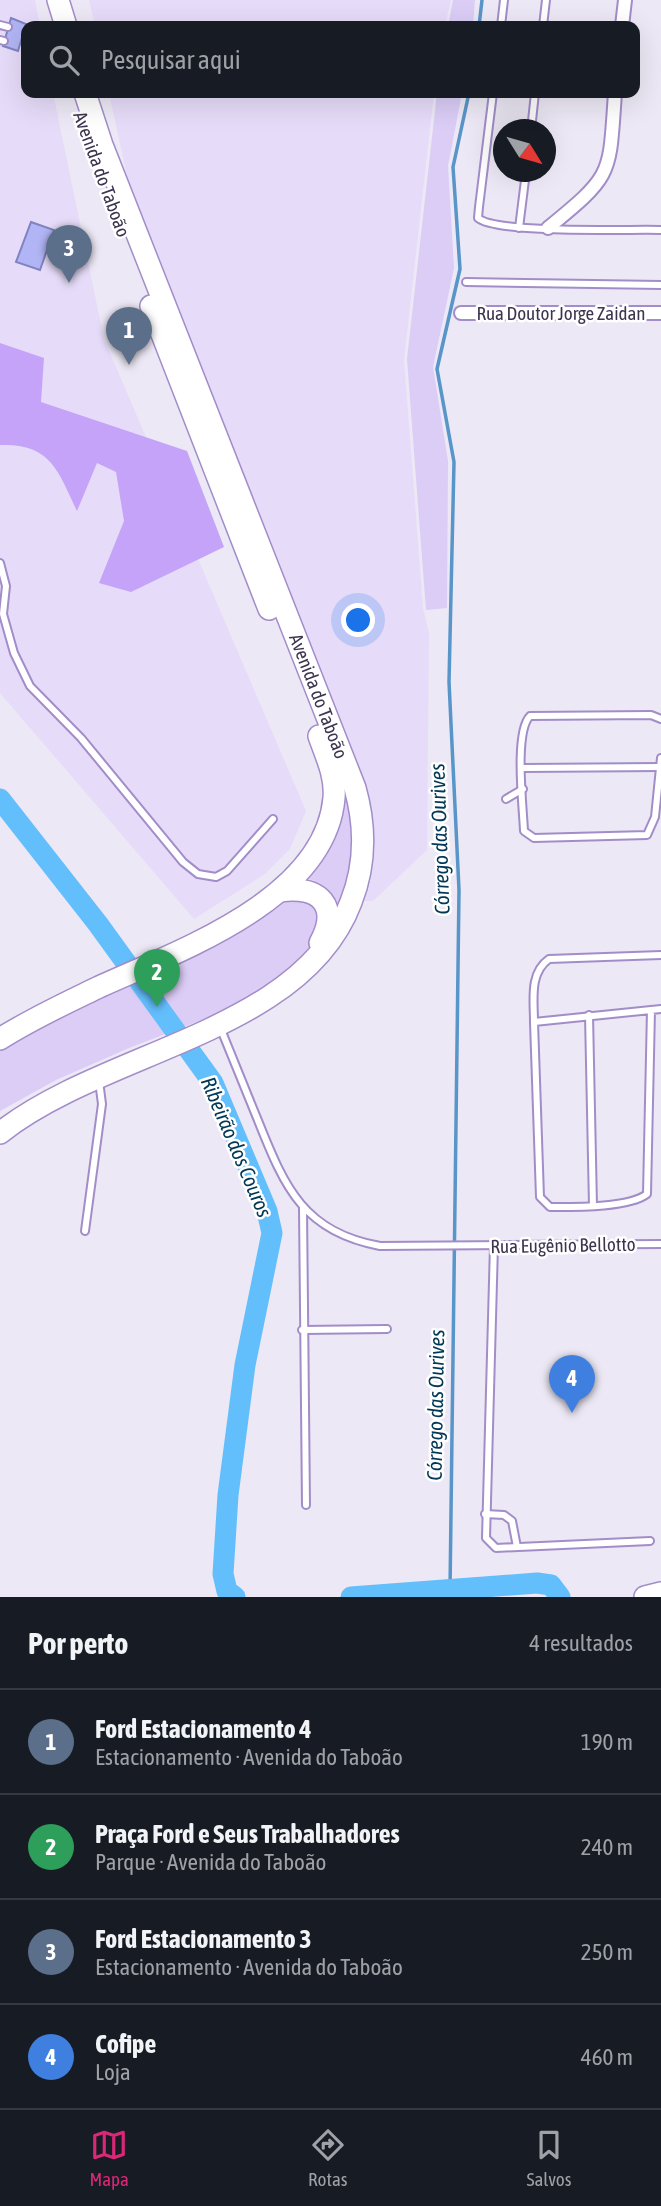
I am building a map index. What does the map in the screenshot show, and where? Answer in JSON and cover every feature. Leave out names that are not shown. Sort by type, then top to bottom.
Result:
[{"type":"main road","points":[[47,0],[53,21]]},
{"type":"main road","points":[[58,0],[64,21]]},
{"type":"main road","name":"Avenida do Taboão","points":[[0,1039],[101,987],[164,961],[259,908],[280,891],[321,840],[334,798],[333,778],[96,164],[76,98]]},
{"type":"main road","name":"Avenida do Taboão","points":[[87,98],[102,145],[355,788],[362,813],[364,845],[359,882],[329,925],[307,970],[265,1001],[213,1027]]},
{"type":"main road","points":[[280,891],[300,890],[315,895],[338,915]]},
{"type":"main road","points":[[0,1133],[44,1101],[213,1027]]},
{"type":"main road","points":[[645,1597],[661,1593]]},
{"type":"street","points":[[623,21],[625,0]]},
{"type":"street","points":[[548,228],[593,191],[607,171],[614,98]]},
{"type":"street","name":"Rua Doutor Jorge Zaidan","points":[[461,313],[661,313]]},
{"type":"lane","points":[[502,21],[504,0]]},
{"type":"lane","points":[[544,21],[546,0]]},
{"type":"lane","points":[[0,25],[8,27]]},
{"type":"lane","points":[[492,98],[478,218],[494,226],[519,228],[661,230]]},
{"type":"lane","points":[[532,119],[534,98]]},
{"type":"lane","points":[[519,228],[525,182]]},
{"type":"lane","points":[[466,282],[661,285]]},
{"type":"lane","points":[[0,563],[6,586],[1,615],[14,653],[30,686],[81,738],[183,862],[198,874],[216,877],[227,871],[273,819]]},
{"type":"lane","points":[[661,719],[652,715],[530,716],[524,726],[524,831],[530,837],[641,837],[652,829],[661,758]]},
{"type":"lane","points":[[523,768],[660,767]]},
{"type":"lane","points":[[506,799],[523,789]]},
{"type":"lane","points":[[651,1010],[647,1194],[639,1199],[593,1206],[550,1207],[540,1197],[534,1022],[536,975],[540,965],[549,959],[661,955]]},
{"type":"lane","points":[[534,1022],[661,1009]]},
{"type":"lane","points":[[589,1016],[593,1206]]},
{"type":"lane","name":"Rua Eugênio Bellotto","points":[[213,1027],[283,1181],[303,1208],[333,1232],[354,1241],[380,1246],[661,1244]]},
{"type":"lane","points":[[85,1231],[102,1104],[99,1076]]},
{"type":"lane","points":[[303,1208],[302,1331],[306,1505]]},
{"type":"lane","points":[[494,1245],[485,1514],[489,1545],[496,1548],[650,1541]]},
{"type":"lane","points":[[302,1331],[387,1329]]},
{"type":"lane","points":[[485,1514],[504,1515],[512,1521],[517,1547]]},
{"type":"shaded area","points":[[0,0],[35,0],[39,21],[21,21],[21,98],[54,98],[104,339],[306,811],[290,849],[265,874],[194,919],[0,693]]},
{"type":"shaded area","points":[[89,0],[451,0],[446,21],[94,21]]},
{"type":"shaded area","points":[[453,0],[475,0],[473,21],[449,21]]},
{"type":"shaded area","points":[[110,98],[433,98],[404,360],[423,608],[429,634],[427,850],[373,901],[365,901],[363,898],[371,851],[140,236]]},
{"type":"shaded area","points":[[436,98],[461,98],[448,166],[454,268],[433,367],[448,461],[447,608],[426,610],[407,359]]},
{"type":"shaded area","points":[[0,343],[44,358],[41,402],[187,451],[224,547],[131,592],[99,583],[124,521],[116,472],[97,463],[77,511],[58,472],[42,454],[17,446],[0,445]]},
{"type":"shaded area","points":[[342,770],[359,842],[338,913],[334,898],[326,887],[299,877]]},
{"type":"shaded area","points":[[291,897],[321,908],[313,950],[248,1002],[129,1048],[56,1080],[0,1111],[0,1049],[68,1012],[200,953]]},
{"type":"building","points":[[11,18],[21,22],[18,51],[3,46]]},
{"type":"building","points":[[31,222],[54,230],[40,270],[16,262]]},
{"type":"waterway","name":"Córrego das Ourives","points":[[480,21],[482,0]]},
{"type":"waterway","name":"Córrego das Ourives","points":[[450,1591],[459,890],[449,682],[454,462],[437,369],[460,269],[453,167],[468,98]]},
{"type":"waterway","name":"Ribeirão dos Couros","points":[[0,799],[98,924],[213,1083],[267,1211],[272,1233],[245,1365],[228,1495],[223,1574],[227,1591],[235,1597]]},
{"type":"waterway","name":"Ribeirão dos Couros","points":[[351,1597],[537,1583],[551,1585],[560,1597]]},
{"type":"place","name":"Ford Estacionamento 3","points":[[69,283]]},
{"type":"place","name":"Ford Estacionamento 4","points":[[129,365]]},
{"type":"place","name":"Praça Ford e Seus Trabalhadores","points":[[157,1007]]},
{"type":"place","name":"Cofipe","points":[[572,1413]]}]
